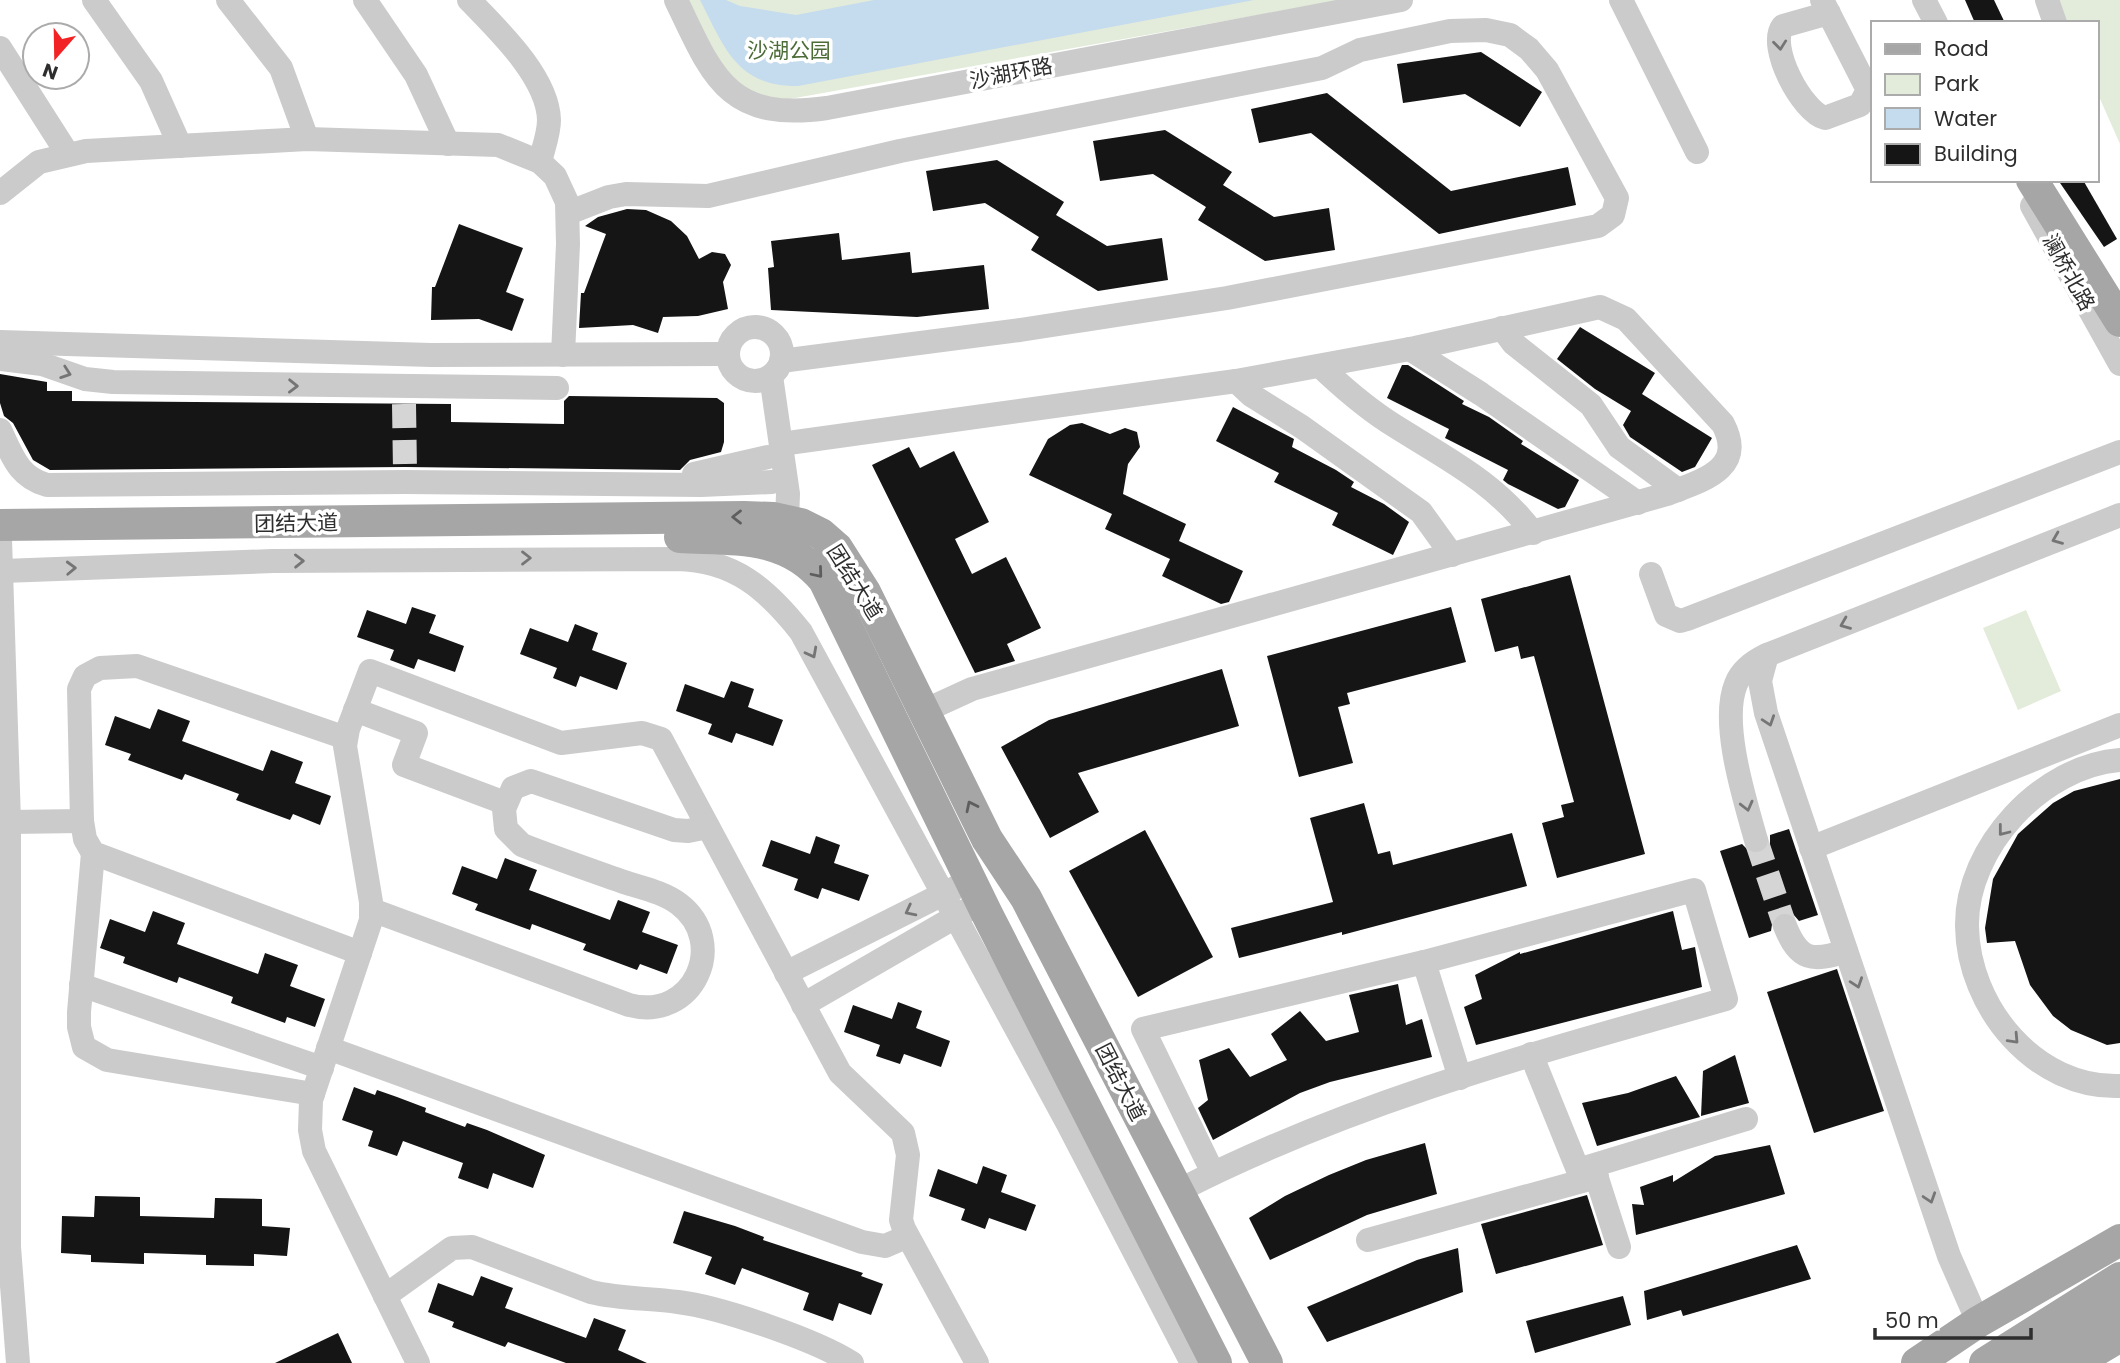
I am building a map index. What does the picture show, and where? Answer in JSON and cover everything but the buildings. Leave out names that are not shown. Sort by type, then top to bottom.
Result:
[{"type":"main road","points":[[2033,182],[2120,321]]},
{"type":"main road","name":"团结大道","points":[[1,545],[780,519],[813,529],[837,548],[865,592],[987,839],[1026,898],[1267,1363]]},
{"type":"main road","name":"团结大道","points":[[1,545],[655,536],[744,540],[786,549],[812,566],[824,580],[975,902],[1216,1363]]},
{"type":"main road","points":[[987,839],[975,902],[1245,1363]]},
{"type":"main road","points":[[975,902],[1011,938],[1031,966],[1231,1363]]},
{"type":"main road","points":[[2056,1276],[2120,1231]]},
{"type":"main road","points":[[1917,1363],[1978,1322],[2120,1240]]},
{"type":"main road","points":[[1985,1363],[2120,1278]]},
{"type":"main road","points":[[2073,1349],[2120,1304]]},
{"type":"main road","points":[[2030,1363],[2120,1336]]},
{"type":"street","points":[[94,0],[150,81],[180,146]]},
{"type":"street","points":[[228,0],[281,68],[307,139]]},
{"type":"street","points":[[365,0],[416,75],[448,144]]},
{"type":"street","points":[[469,0],[499,31],[541,87],[549,120],[540,162]]},
{"type":"street","name":"沙湖环路","points":[[676,0],[706,62],[720,82],[736,96],[755,105],[793,111],[827,108],[1401,0]]},
{"type":"street","points":[[1621,0],[1697,152]]},
{"type":"street","points":[[1924,0],[1935,21]]},
{"type":"street","points":[[2047,0],[2054,21]]},
{"type":"street","points":[[568,213],[609,197],[626,194],[708,196],[900,151],[1322,68],[1360,50],[1472,29],[1510,35],[1539,58],[1617,198],[1613,215],[1598,226],[1227,298],[1020,330],[769,372],[738,376],[731,368],[728,354],[732,338],[740,330],[761,327],[778,340],[769,372],[774,451],[772,482],[780,519]]},
{"type":"street","points":[[0,48],[67,153]]},
{"type":"street","points":[[0,193],[39,162],[67,153],[307,139],[498,145],[540,162],[562,188],[568,213],[563,355]]},
{"type":"street","name":"澜桥北路","points":[[2020,182],[2120,364]]},
{"type":"street","points":[[663,483],[774,451],[1236,381],[1410,349],[1600,307],[1626,319],[1723,424],[1729,435],[1730,451],[1721,469],[1678,490],[972,689],[924,710]]},
{"type":"street","points":[[1502,328],[1513,343],[1591,405],[1619,447],[1678,490]]},
{"type":"street","points":[[0,342],[431,355],[728,354]]},
{"type":"street","points":[[1410,349],[1481,394],[1638,503]]},
{"type":"street","points":[[0,359],[42,364],[85,379],[113,382],[404,396],[557,388]]},
{"type":"street","points":[[1320,366],[1384,419],[1492,489],[1513,506],[1533,533]]},
{"type":"street","points":[[1236,381],[1251,395],[1302,427],[1421,512],[1452,555]]},
{"type":"street","points":[[2,441],[26,477],[47,485],[405,477],[663,483],[772,482]]},
{"type":"street","points":[[774,451],[788,494],[780,519]]},
{"type":"street","points":[[1651,574],[1666,615],[1680,621],[2120,452]]},
{"type":"street","points":[[1756,839],[1739,772],[1731,712],[1736,684],[1740,676],[1756,661],[2120,514]]},
{"type":"street","points":[[18,1363],[9,1247],[9,821],[1,545],[477,558],[692,559],[719,564],[746,576],[771,596],[801,632],[975,902],[1068,1124],[1192,1363]]},
{"type":"street","points":[[1768,655],[1760,681],[1760,695],[1949,1256],[1978,1322]]},
{"type":"street","points":[[313,1094],[95,1056],[84,1046],[81,1037],[81,985],[93,853],[85,839],[82,821],[79,689],[85,676],[100,668],[129,665],[147,668],[346,738]]},
{"type":"street","points":[[418,1363],[314,1151],[309,1117],[313,1094],[372,910],[346,738],[370,671],[561,743],[642,733],[653,735],[667,748],[846,1081],[903,1133],[908,1155],[901,1220],[906,1237],[977,1363]]},
{"type":"street","points":[[355,709],[416,733],[404,765],[505,803]]},
{"type":"street","points":[[1811,848],[2120,725]]},
{"type":"street","points":[[2054,752],[2064,778]]},
{"type":"street","points":[[2120,760],[2095,765],[2064,778],[2037,795],[1998,836],[1974,881],[1967,926],[1973,961],[1983,994],[1995,1017],[2026,1052],[2043,1065],[2084,1084],[2120,1086]]},
{"type":"street","points":[[2024,763],[2037,795]]},
{"type":"street","points":[[372,910],[642,1008],[660,1007],[686,993],[697,976],[702,950],[696,923],[688,911],[657,893],[522,845],[506,829],[502,816],[505,803],[513,788],[531,781],[674,830],[688,831],[708,827]]},
{"type":"street","points":[[9,821],[82,821]]},
{"type":"street","points":[[93,853],[360,953]]},
{"type":"street","points":[[1178,1191],[1316,1127],[1531,1054],[1726,999],[1694,890],[1424,962],[1143,1029],[1213,1173]]},
{"type":"street","points":[[786,973],[975,902]]},
{"type":"street","points":[[803,1005],[975,902]]},
{"type":"street","points":[[1785,926],[1797,950],[1808,957],[1825,957],[1846,951]]},
{"type":"street","points":[[1424,962],[1460,1078]]},
{"type":"street","points":[[81,985],[325,1058],[862,1242],[885,1246],[906,1237]]},
{"type":"street","points":[[1531,1054],[1578,1170],[1595,1171]]},
{"type":"street","points":[[1368,1240],[1595,1171],[1746,1119]]},
{"type":"street","points":[[1595,1171],[1619,1247]]},
{"type":"street","points":[[385,1296],[452,1248],[472,1247],[612,1297],[702,1306],[816,1345],[852,1363]]},
{"type":"green space","name":"沙湖公园","points":[[686,0],[1341,0],[784,100],[754,93],[728,76]]},
{"type":"green space","points":[[2057,0],[2120,0],[2120,144],[2099,97],[2099,21],[2066,21]]},
{"type":"green space","points":[[2026,610],[2061,691],[2018,710],[1983,628]]},
{"type":"water","name":"沙湖公园","points":[[700,0],[726,0],[740,6],[796,15],[874,0],[1254,0],[798,86],[777,85],[760,80],[747,72],[725,48]]},
{"type":"tunnel","points":[[404,404],[405,471]]},
{"type":"tunnel","points":[[1756,840],[1785,926]]}]
